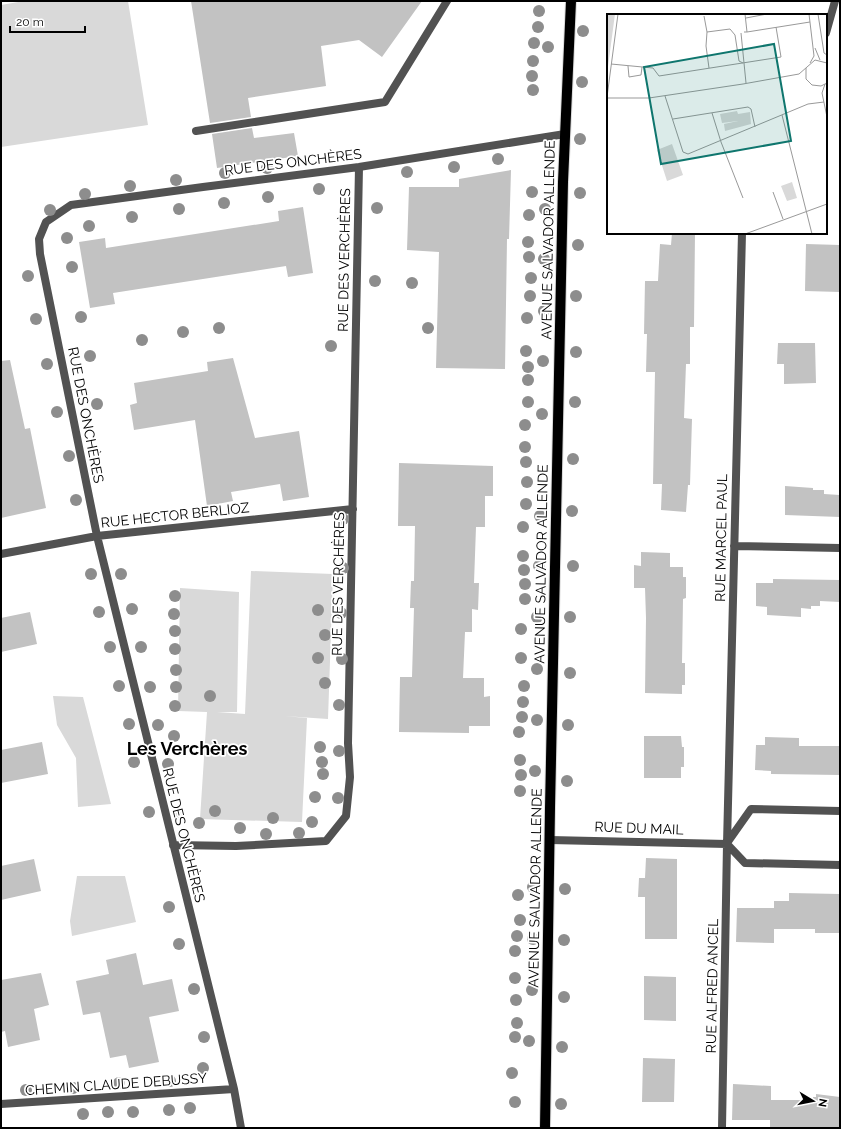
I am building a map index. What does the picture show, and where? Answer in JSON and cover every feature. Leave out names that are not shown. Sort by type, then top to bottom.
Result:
[{"type":"main road","name":"AVENUE SALVADOR ALLENDE","points":[[545,1128],[563,182],[570,1]]},
{"type":"street","points":[[196,131],[385,102],[447,1]]},
{"type":"street","points":[[827,29],[835,1]]},
{"type":"street","name":"RUE DES ONCHÈRES","points":[[241,1128],[234,1088],[97,536],[40,254],[39,240],[46,222],[71,205],[359,167],[565,134]]},
{"type":"street","name":"RUE DES VERCHÈRES","points":[[173,845],[236,846],[326,841],[346,816],[350,777],[348,743],[359,167]]},
{"type":"street","name":"RUE MARCEL PAUL","points":[[727,844],[742,234]]},
{"type":"street","name":"RUE HECTOR BERLIOZ","points":[[1,554],[97,536],[353,509]]},
{"type":"street","points":[[734,546],[840,548]]},
{"type":"street","points":[[840,811],[751,809],[727,844],[745,863],[840,865]]},
{"type":"street","name":"RUE DU MAIL","points":[[550,840],[727,844]]},
{"type":"street","name":"RUE ALFRED ANCEL","points":[[722,1128],[727,844]]},
{"type":"street","name":"CHEMIN CLAUDE DEBUSSY","points":[[1,1104],[234,1088]]},
{"type":"shaded area","points":[[24,1],[128,1],[148,125],[1,147],[1,5]]},
{"type":"shaded area","points":[[251,571],[333,574],[328,719],[284,716],[307,718],[302,822],[200,819],[207,712],[178,711],[180,588],[239,592],[237,712],[217,712],[245,714]]},
{"type":"shaded area","points":[[53,696],[83,697],[111,804],[78,807],[76,758],[57,725]]},
{"type":"shaded area","points":[[77,876],[125,876],[136,922],[72,936],[70,921]]},
{"type":"building","points":[[191,1],[422,1],[382,57],[359,40],[321,46],[326,86],[248,98],[251,117],[210,123]]},
{"type":"building","points":[[252,128],[254,138],[294,133],[298,156],[217,168],[212,134]]},
{"type":"building","points":[[511,170],[509,239],[507,239],[505,369],[436,368],[439,252],[407,250],[409,187],[459,187],[459,179]]},
{"type":"building","points":[[303,207],[313,273],[288,277],[286,266],[113,293],[115,304],[90,308],[79,242],[105,238],[106,248],[279,221],[278,211]]},
{"type":"building","points":[[672,234],[695,234],[694,327],[690,327],[690,364],[686,364],[684,418],[692,419],[690,485],[688,485],[686,512],[661,510],[662,484],[653,484],[655,372],[646,372],[647,334],[644,334],[645,281],[658,281],[660,244],[671,245]]},
{"type":"building","points":[[806,244],[840,245],[840,292],[805,291]]},
{"type":"building","points":[[778,343],[815,343],[816,383],[784,384],[784,364],[777,364]]},
{"type":"building","points":[[233,358],[255,438],[299,431],[309,497],[283,501],[280,484],[231,492],[233,501],[207,506],[195,420],[134,430],[130,405],[137,403],[134,383],[208,371],[207,362]]},
{"type":"building","points":[[10,360],[25,429],[30,428],[46,508],[1,518],[1,361]]},
{"type":"building","points":[[399,463],[493,466],[493,496],[485,496],[485,527],[476,527],[474,583],[479,583],[478,610],[472,609],[472,632],[465,632],[463,678],[484,678],[484,697],[490,696],[490,726],[469,726],[469,733],[399,732],[400,677],[412,677],[414,608],[410,608],[411,581],[414,581],[415,526],[398,526]]},
{"type":"building","points":[[785,486],[813,488],[813,490],[824,490],[824,494],[840,495],[840,517],[785,515]]},
{"type":"building","points":[[641,552],[670,553],[670,567],[683,567],[683,577],[686,577],[686,598],[683,599],[682,663],[685,663],[685,685],[682,685],[682,694],[645,693],[645,588],[634,588],[634,565],[641,566]]},
{"type":"building","points":[[773,579],[840,580],[840,602],[820,601],[820,606],[811,606],[811,609],[801,608],[801,617],[767,615],[767,607],[756,606],[756,583],[773,583]]},
{"type":"building","points":[[30,612],[37,644],[1,652],[1,618]]},
{"type":"building","points":[[644,736],[681,736],[682,747],[684,747],[684,767],[681,767],[681,778],[644,778]]},
{"type":"building","points":[[765,737],[799,738],[799,746],[840,746],[840,775],[771,774],[771,771],[755,770],[756,745],[765,745]]},
{"type":"building","points":[[42,742],[48,774],[1,783],[1,750]]},
{"type":"building","points":[[646,858],[677,859],[677,939],[645,939],[645,897],[638,897],[639,878],[645,878]]},
{"type":"building","points":[[34,859],[41,891],[1,900],[1,866]]},
{"type":"building","points":[[789,893],[840,894],[840,933],[815,933],[815,929],[774,929],[774,943],[736,942],[737,908],[774,908],[774,901],[789,901]]},
{"type":"building","points":[[136,953],[143,985],[172,979],[179,1011],[149,1017],[159,1062],[129,1068],[126,1055],[110,1058],[100,1012],[83,1015],[76,981],[109,974],[106,960]]},
{"type":"building","points":[[41,973],[49,1005],[34,1009],[40,1040],[8,1047],[5,1031],[1,1032],[1,980]]},
{"type":"building","points":[[644,976],[676,977],[676,1021],[644,1020]]},
{"type":"building","points":[[643,1058],[675,1059],[674,1102],[642,1102]]},
{"type":"building","points":[[733,1084],[771,1086],[771,1100],[813,1100],[813,1097],[816,1097],[816,1094],[840,1097],[840,1128],[770,1127],[770,1120],[732,1120]]},
{"type":"district","name":"Les Verchères","points":[[187,748]]}]
